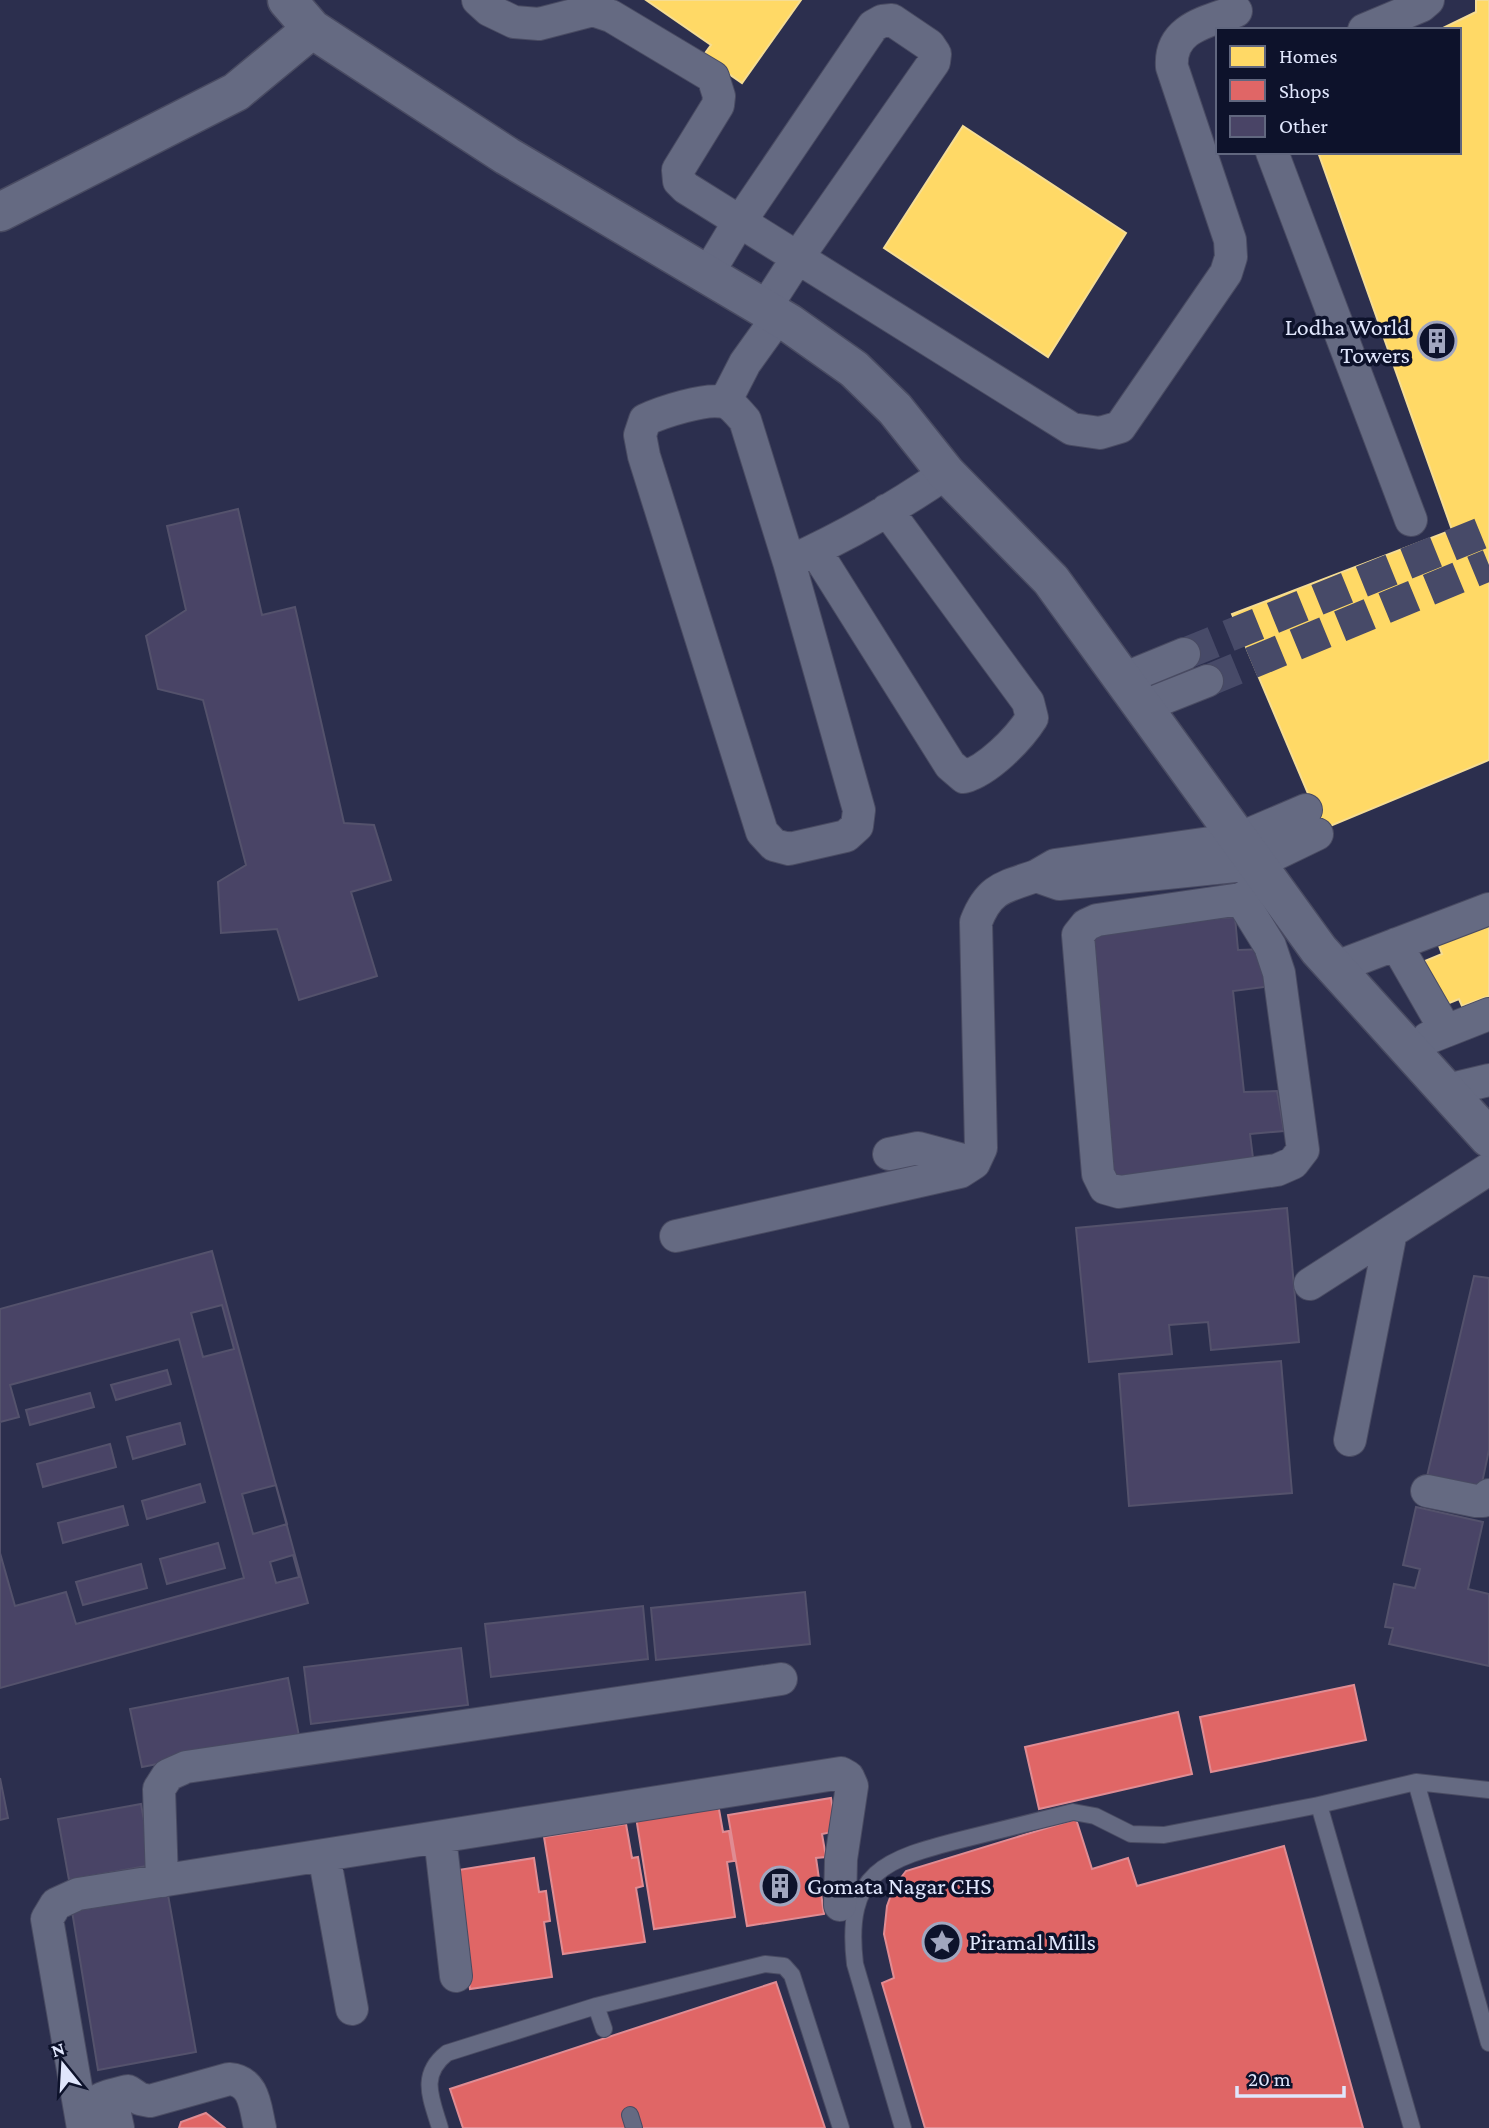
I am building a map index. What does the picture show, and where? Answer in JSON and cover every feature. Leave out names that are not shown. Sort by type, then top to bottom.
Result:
[{"type":"street","points":[[288,0],[312,29],[507,156],[772,312],[854,369],[895,409],[946,473],[1051,580],[1133,692],[1250,871],[1489,1138]]},
{"type":"street","points":[[478,0],[489,10],[514,22],[539,24],[593,10],[611,16],[713,77],[719,96],[718,105],[678,170],[680,181],[686,188],[1072,429],[1100,433],[1120,427],[1226,273],[1231,257],[1230,240],[1172,66],[1171,55],[1175,41],[1193,27],[1236,11]]},
{"type":"street","points":[[1369,28],[1421,6],[1428,0]]},
{"type":"street","points":[[707,275],[873,26],[892,20],[929,46],[935,54],[934,62],[797,257],[725,402]]},
{"type":"street","points":[[0,211],[236,92],[312,29]]},
{"type":"street","points":[[1273,154],[1411,520]]},
{"type":"street","points":[[725,402],[745,420],[802,556],[859,810],[857,826],[846,836],[789,849],[774,845],[762,832],[644,456],[640,435],[645,420],[705,403],[725,402]]},
{"type":"street","points":[[802,556],[917,494],[946,473]]},
{"type":"street","points":[[802,556],[950,765],[964,777],[977,773],[1022,734],[1032,718],[1028,702],[887,510]]},
{"type":"street","points":[[1133,692],[1184,654]]},
{"type":"street","points":[[1133,692],[1207,681]]},
{"type":"street","points":[[1250,871],[1279,972],[1303,1150],[1293,1163],[1277,1170],[1119,1192],[1105,1188],[1098,1174],[1078,935],[1086,925],[1097,920],[1250,871],[1311,822]]},
{"type":"street","points":[[676,1236],[960,1172],[974,1163],[981,1148],[976,922],[983,905],[996,890],[1035,876],[1059,884],[1250,871]]},
{"type":"street","points":[[1279,972],[1396,944],[1489,909]]},
{"type":"street","points":[[1396,944],[1446,1031]]},
{"type":"street","points":[[1406,1046],[1489,1014]]},
{"type":"street","points":[[1447,1090],[1489,1080]]},
{"type":"street","points":[[889,1154],[918,1148],[974,1163]]},
{"type":"street","points":[[1310,1284],[1489,1169]]},
{"type":"street","points":[[1350,1440],[1391,1232]]},
{"type":"street","points":[[1427,1491],[1476,1501],[1483,1501],[1489,1495]]},
{"type":"street","points":[[162,1881],[159,1789],[168,1774],[186,1767],[781,1679]]},
{"type":"street","points":[[83,2128],[47,1919],[56,1904],[78,1894],[841,1773],[848,1777],[852,1786],[841,1859],[840,1905]]},
{"type":"street","points":[[440,1836],[456,1976]]},
{"type":"street","points":[[324,1855],[352,2009]]},
{"type":"street","points":[[89,2128],[89,2109],[94,2103],[111,2096],[128,2091],[140,2099],[150,2101],[229,2079],[240,2080],[248,2087],[260,2128]]},
{"type":"street","points":[[111,2096],[118,2128]]},
{"type":"lane","points":[[903,2128],[855,1964],[852,1939],[853,1915],[863,1889],[885,1865],[910,1853],[1073,1812],[1095,1816],[1131,1833],[1164,1835],[1319,1805],[1416,1782],[1489,1790]]},
{"type":"lane","points":[[1416,1782],[1489,2043]]},
{"type":"lane","points":[[1319,1805],[1412,2128]]},
{"type":"lane","points":[[440,2128],[429,2092],[430,2076],[436,2062],[447,2053],[597,2006],[765,1964],[784,1965],[792,1975],[842,2128]]},
{"type":"lane","points":[[597,2006],[604,2029]]},
{"type":"building: Homes","points":[[646,0],[801,0],[742,83],[703,56],[711,45]]},
{"type":"building: Homes","name":"Lodha World Towers","points":[[1476,0],[1489,0],[1489,760],[1323,829],[1232,614],[1452,530],[1319,154],[1461,154],[1461,28],[1443,28],[1476,12]]},
{"type":"building: Homes","points":[[963,126],[1126,233],[1048,357],[884,248]]},
{"type":"building: Homes","points":[[1489,923],[1489,996],[1462,1006],[1459,999],[1437,1008],[1420,963],[1442,954],[1438,943]]},
{"type":"building: Shops","points":[[1354,1685],[1366,1740],[1211,1772],[1200,1717]]},
{"type":"building: Shops","points":[[1178,1712],[1192,1774],[1039,1809],[1025,1747]]},
{"type":"building: Shops","points":[[717,1798],[723,1832],[729,1831],[734,1861],[727,1862],[735,1917],[654,1929],[635,1811]]},
{"type":"building: Shops","name":"Gomata Nagar CHS","points":[[831,1798],[837,1831],[822,1834],[826,1857],[816,1858],[824,1914],[747,1926],[728,1815]]},
{"type":"building: Shops","points":[[1076,1819],[1092,1869],[1128,1858],[1137,1886],[1284,1846],[1363,2128],[925,2128],[882,1983],[894,1978],[884,1934],[887,1906],[894,1887],[906,1871]]},
{"type":"building: Shops","points":[[626,1824],[632,1858],[638,1857],[643,1886],[636,1888],[645,1942],[563,1954],[544,1837]]},
{"type":"building: Shops","points":[[534,1858],[539,1892],[546,1891],[550,1921],[544,1922],[552,1977],[470,1989],[452,1871]]},
{"type":"building: Shops","points":[[776,1982],[825,2128],[463,2128],[450,2089]]},
{"type":"building: Shops","points":[[206,2113],[225,2128],[179,2128],[181,2122]]},
{"type":"building: Other","points":[[238,509],[262,615],[295,607],[344,823],[374,825],[391,880],[351,892],[377,976],[299,1000],[277,929],[221,933],[218,882],[246,865],[203,700],[158,689],[146,636],[186,610],[167,526]]},
{"type":"building: Other","points":[[1235,917],[1238,950],[1266,949],[1271,986],[1233,991],[1244,1092],[1277,1091],[1284,1131],[1250,1134],[1254,1166],[1113,1177],[1093,927]]},
{"type":"building: Other","points":[[1287,1208],[1299,1342],[1211,1350],[1208,1322],[1169,1325],[1172,1354],[1089,1362],[1076,1228]]},
{"type":"building: Other","points":[[212,1251],[308,1603],[0,1688],[0,1309]],"holes":[[[167,1370],[171,1384],[116,1400],[111,1385]],[[90,1393],[94,1407],[30,1425],[26,1410]],[[180,1423],[185,1444],[133,1459],[127,1437]],[[110,1444],[116,1467],[43,1487],[37,1464]],[[200,1484],[205,1502],[147,1519],[142,1501]],[[123,1506],[128,1525],[63,1543],[58,1523]],[[218,1543],[225,1568],[167,1584],[160,1559]],[[141,1564],[147,1588],[83,1605],[76,1582]]]},
{"type":"building: Other","points":[[1474,1276],[1489,1278],[1489,1450],[1479,1497],[1425,1485]]},
{"type":"building: Other","points":[[222,1305],[234,1349],[203,1357],[191,1313]]},
{"type":"building: Other","points":[[179,1339],[244,1578],[76,1624],[66,1592],[15,1606],[0,1553],[0,1422],[19,1417],[10,1385]]},
{"type":"building: Other","points":[[1281,1361],[1292,1493],[1129,1506],[1119,1374]]},
{"type":"building: Other","points":[[276,1485],[287,1524],[253,1534],[242,1494]]},
{"type":"building: Other","points":[[1416,1507],[1483,1522],[1468,1589],[1489,1594],[1489,1666],[1389,1644],[1393,1628],[1385,1627],[1394,1584],[1415,1588],[1420,1569],[1403,1565]]},
{"type":"building: Other","points":[[293,1555],[299,1577],[276,1583],[270,1562]]},
{"type":"building: Other","points":[[805,1592],[810,1644],[656,1660],[651,1608]]},
{"type":"building: Other","points":[[643,1606],[648,1659],[491,1677],[485,1624]]},
{"type":"building: Other","points":[[461,1648],[468,1705],[311,1724],[304,1667]]},
{"type":"building: Other","points":[[288,1678],[299,1736],[142,1767],[130,1709]]},
{"type":"building: Other","points":[[0,1778],[8,1818],[0,1820]]},
{"type":"building: Other","points":[[141,1804],[152,1865],[69,1880],[58,1819]]},
{"type":"building: Other","points":[[168,1895],[196,2052],[98,2070],[72,1911]]},
{"type":"tunnel","points":[[1184,654],[1489,530]]},
{"type":"tunnel","points":[[1207,681],[1489,565]]},
{"type":"place","name":"Lodha World Towers","points":[[1437,341]]},
{"type":"place","name":"Gomata Nagar CHS","points":[[780,1886]]},
{"type":"place","name":"Piramal Mills","points":[[942,1942]]}]
